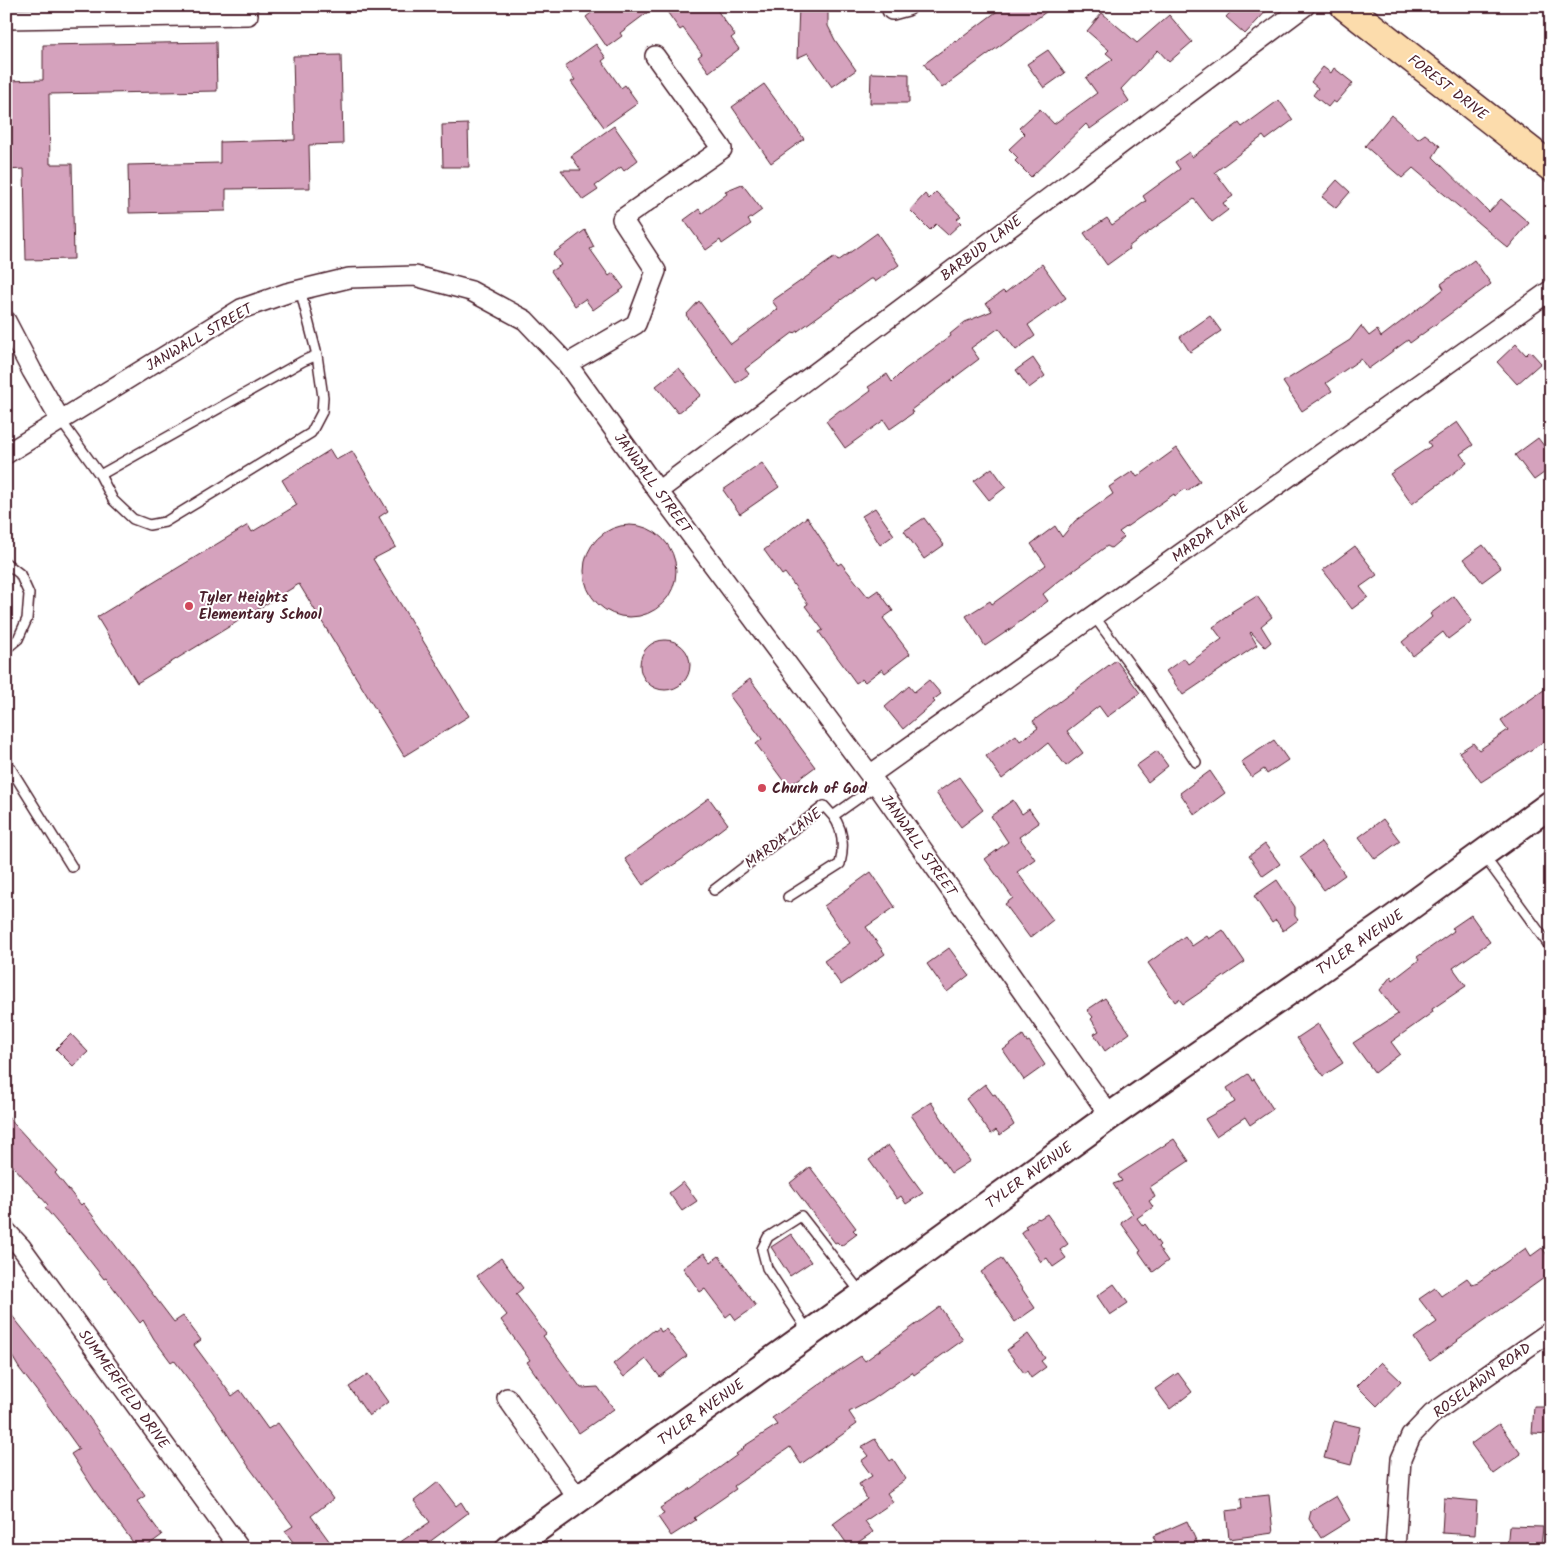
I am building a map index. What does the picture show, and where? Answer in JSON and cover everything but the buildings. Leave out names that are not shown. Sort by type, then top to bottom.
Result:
[{"type":"main road","name":"FOREST DRIVE","points":[[1344,6],[1551,167]]},
{"type":"street","name":"BARBUD LANE","points":[[658,490],[1305,6]]},
{"type":"street","points":[[6,19],[248,14]]},
{"type":"street","points":[[567,364],[636,324],[653,280],[656,271],[622,219],[722,149],[655,56]]},
{"type":"street","name":"JANWALL STREET","points":[[6,454],[241,309],[300,289],[350,278],[415,276],[471,291],[525,320],[567,364],[658,490],[874,780],[1110,1116]]},
{"type":"street","name":"MARDA LANE","points":[[874,780],[1094,616],[1551,290]]},
{"type":"street","points":[[6,321],[61,421]]},
{"type":"street","name":"TYLER AVENUE","points":[[509,1549],[863,1296],[1110,1116],[1393,919],[1551,804]]},
{"type":"street","name":"SUMMERFIELD DRIVE","points":[[6,1231],[21,1247],[240,1549]]},
{"type":"street","name":"ROSELAWN ROAD","points":[[1395,1549],[1401,1459],[1412,1436],[1432,1414],[1551,1330]]},
{"type":"street","points":[[507,1398],[579,1500]]},
{"type":"lane","points":[[61,421],[100,476],[113,500],[133,519],[149,525],[165,522],[311,433],[322,412],[323,397],[317,355],[300,289]]},
{"type":"lane","points":[[100,476],[303,360],[317,355]]},
{"type":"lane","points":[[6,563],[20,574],[29,594],[27,619],[18,639],[6,649]]},
{"type":"lane","points":[[1094,616],[1149,691],[1196,762]]},
{"type":"lane","points":[[6,761],[72,867]]},
{"type":"lane","name":"MARDA LANE","points":[[714,890],[824,806],[832,816],[874,780]]},
{"type":"lane","points":[[788,897],[840,864],[844,848],[839,823],[832,816]]},
{"type":"lane","points":[[1483,854],[1551,948]]},
{"type":"lane","points":[[810,1333],[767,1268],[762,1249],[768,1238],[801,1216],[863,1296]]},
{"type":"place","name":"Tyler Heights Elementary School","points":[[189,606]]},
{"type":"place","name":"Church of God","points":[[762,788]]}]
